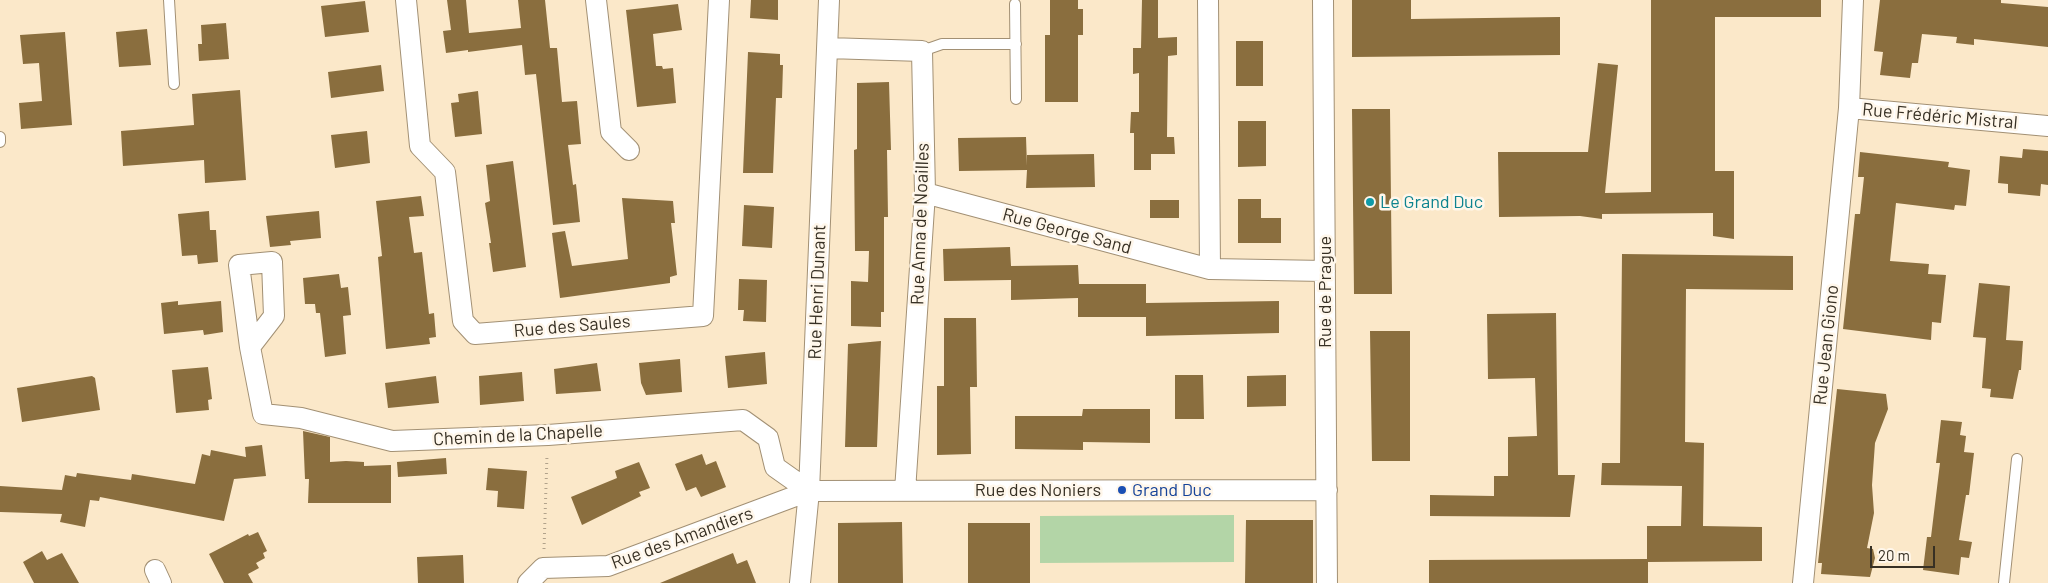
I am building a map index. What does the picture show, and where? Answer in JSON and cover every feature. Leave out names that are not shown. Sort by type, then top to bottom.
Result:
[{"type":"street","name":"Rue des Saules","points":[[406,0],[420,146],[445,172],[463,321],[474,334],[703,316],[719,0]]},
{"type":"street","points":[[596,0],[611,132],[629,150]]},
{"type":"street","name":"Rue Henri Dunant","points":[[800,583],[809,491],[829,0]]},
{"type":"street","points":[[1208,0],[1210,269]]},
{"type":"street","name":"Rue de Prague","points":[[1323,0],[1327,583]]},
{"type":"street","name":"Rue Frédéric Mistral","points":[[1853,0],[1849,108],[2048,126]]},
{"type":"street","points":[[828,48],[922,51]]},
{"type":"street","name":"Rue Anna de Noailles","points":[[905,491],[925,193],[922,51]]},
{"type":"street","name":"Rue Jean Giono","points":[[1803,583],[1849,108]]},
{"type":"street","name":"Rue George Sand","points":[[925,193],[1210,269],[1325,271]]},
{"type":"street","name":"Chemin de la Chapelle","points":[[250,347],[263,414],[301,418],[392,441],[548,435],[743,420],[768,438],[775,467],[809,491]]},
{"type":"street","name":"Rue des Noniers","points":[[809,491],[1327,490]]},
{"type":"street","name":"Rue des Amandiers","points":[[543,568],[611,574],[809,491]]},
{"type":"street","points":[[528,583],[543,568]]},
{"type":"lane","points":[[169,0],[174,84]]},
{"type":"lane","points":[[1015,4],[1016,99]]},
{"type":"lane","points":[[922,51],[942,44],[1016,44]]},
{"type":"lane","points":[[2004,583],[2017,459]]},
{"type":"path","points":[[543,568],[548,435]]},
{"type":"green space","points":[[1234,515],[1234,562],[1040,563],[1040,516]]},
{"type":"building","points":[[447,0],[466,0],[469,33],[521,28],[518,0],[545,0],[550,48],[557,48],[562,102],[577,101],[581,144],[568,145],[573,185],[576,184],[580,222],[553,225],[536,74],[525,75],[522,45],[446,53],[443,31],[451,30]]},
{"type":"building","points":[[751,0],[778,0],[778,20],[750,18]]},
{"type":"building","points":[[1050,0],[1078,0],[1078,9],[1083,9],[1083,35],[1078,35],[1078,102],[1045,102],[1045,35],[1050,35]]},
{"type":"building","points":[[1142,0],[1158,0],[1158,38],[1177,37],[1177,55],[1168,56],[1167,137],[1174,137],[1175,154],[1151,154],[1151,170],[1134,170],[1134,133],[1130,133],[1131,112],[1139,112],[1139,73],[1133,74],[1133,48],[1141,48]]},
{"type":"building","points":[[1352,0],[1411,0],[1411,19],[1560,17],[1560,55],[1352,57]]},
{"type":"building","points":[[1651,0],[1821,0],[1821,17],[1715,17],[1715,171],[1734,171],[1734,239],[1713,236],[1713,213],[1602,214],[1602,219],[1580,216],[1499,217],[1498,152],[1588,152],[1598,63],[1618,65],[1605,193],[1651,192]]},
{"type":"building","points":[[1880,0],[2001,0],[2001,3],[2048,7],[2048,47],[1974,39],[1974,45],[1956,43],[1957,37],[1922,34],[1918,63],[1912,63],[1910,78],[1880,75],[1883,52],[1874,51]]},
{"type":"building","points":[[365,1],[369,32],[325,37],[321,6]]},
{"type":"building","points":[[678,4],[682,30],[653,34],[656,66],[662,66],[663,69],[673,68],[676,103],[637,107],[626,10]]},
{"type":"building","points":[[226,23],[229,59],[199,61],[198,44],[202,44],[201,25]]},
{"type":"building","points":[[147,29],[151,65],[119,67],[116,32]]},
{"type":"building","points":[[65,32],[72,125],[21,129],[19,103],[42,101],[39,63],[23,64],[20,35]]},
{"type":"building","points":[[1236,41],[1263,41],[1263,86],[1236,86]]},
{"type":"building","points":[[748,52],[780,54],[780,65],[783,65],[782,98],[776,98],[773,173],[743,173]]},
{"type":"building","points":[[381,65],[384,91],[331,98],[328,72]]},
{"type":"building","points":[[889,82],[891,150],[887,150],[888,217],[884,217],[884,312],[881,312],[881,327],[851,326],[851,281],[868,282],[869,251],[855,251],[854,150],[857,149],[857,83]]},
{"type":"building","points":[[240,90],[246,180],[205,183],[204,160],[123,166],[121,131],[194,125],[192,94]]},
{"type":"building","points":[[478,91],[482,134],[455,137],[451,103],[459,102],[458,94]]},
{"type":"building","name":"Le Grand Duc","points":[[1352,109],[1390,109],[1392,294],[1354,294]]},
{"type":"building","points":[[1238,121],[1266,121],[1266,166],[1238,167]]},
{"type":"building","points":[[367,131],[370,163],[335,168],[331,135]]},
{"type":"building","points":[[1026,137],[1027,166],[1027,155],[1094,154],[1095,187],[1026,188],[1027,170],[959,171],[958,138]]},
{"type":"building","points":[[2023,149],[2048,151],[2048,185],[2041,184],[2040,196],[2008,193],[2008,184],[1998,183],[2000,156],[2022,158]]},
{"type":"building","points":[[1860,152],[1949,162],[1948,167],[1970,170],[1966,206],[1955,205],[1954,210],[1896,203],[1890,261],[1929,264],[1928,274],[1946,275],[1941,323],[1932,322],[1931,340],[1843,329],[1855,214],[1860,214],[1864,177],[1858,177]]},
{"type":"building","points":[[513,161],[526,267],[493,272],[485,203],[490,201],[486,165]]},
{"type":"building","points":[[421,196],[424,216],[409,217],[414,253],[422,252],[429,314],[434,313],[436,337],[429,338],[430,344],[386,349],[378,257],[382,256],[376,201]]},
{"type":"building","points":[[622,198],[673,201],[675,223],[671,223],[677,275],[670,277],[670,283],[560,298],[552,233],[565,231],[572,266],[628,259]]},
{"type":"building","points":[[1238,199],[1261,199],[1261,218],[1281,218],[1281,243],[1238,243]]},
{"type":"building","points":[[1150,200],[1179,200],[1179,218],[1150,218]]},
{"type":"building","points":[[744,205],[774,207],[772,248],[742,246]]},
{"type":"building","points":[[209,211],[210,230],[216,230],[218,262],[198,264],[197,255],[182,256],[178,214]]},
{"type":"building","points":[[319,211],[321,238],[290,241],[291,245],[270,247],[266,216]]},
{"type":"building","points":[[1010,247],[1011,266],[1078,265],[1079,284],[1146,284],[1146,303],[1279,301],[1279,333],[1146,336],[1146,317],[1078,317],[1078,298],[1011,300],[1011,280],[944,281],[943,249]]},
{"type":"building","points":[[1622,254],[1793,256],[1793,290],[1686,289],[1685,442],[1704,443],[1703,526],[1762,527],[1762,561],[1648,562],[1648,583],[1429,583],[1429,560],[1647,559],[1647,526],[1681,526],[1682,486],[1601,485],[1602,463],[1620,463]]},
{"type":"building","points":[[339,274],[341,288],[348,287],[351,315],[343,316],[346,354],[325,357],[320,313],[316,313],[315,304],[305,304],[303,278]]},
{"type":"building","points":[[739,279],[767,280],[766,322],[743,321],[744,310],[738,310]]},
{"type":"building","points":[[1979,283],[2010,286],[2006,340],[2023,341],[2021,370],[2019,370],[2013,399],[1990,397],[1991,389],[1982,388],[1986,338],[1973,337]]},
{"type":"building","points":[[178,301],[178,305],[221,301],[223,332],[204,335],[203,330],[164,334],[161,303]]},
{"type":"building","points":[[1556,313],[1558,475],[1575,475],[1570,517],[1430,516],[1430,495],[1494,496],[1494,476],[1508,476],[1508,437],[1537,436],[1535,378],[1488,379],[1487,314]]},
{"type":"building","points":[[944,318],[976,318],[977,387],[970,387],[971,454],[937,455],[937,386],[944,386]]},
{"type":"building","points":[[1370,331],[1410,331],[1410,461],[1372,461]]},
{"type":"building","points":[[881,341],[877,447],[845,447],[848,344]]},
{"type":"building","points":[[765,352],[767,384],[728,388],[725,356]]},
{"type":"building","points":[[680,359],[682,392],[646,395],[641,383],[639,363]]},
{"type":"building","points":[[597,363],[601,391],[556,394],[554,369]]},
{"type":"building","points":[[208,367],[212,399],[208,400],[209,410],[176,413],[172,370]]},
{"type":"building","points":[[522,372],[524,401],[480,405],[479,376]]},
{"type":"building","points":[[1175,375],[1203,375],[1204,419],[1175,419]]},
{"type":"building","points":[[1286,375],[1286,406],[1247,407],[1247,376]]},
{"type":"building","points":[[92,376],[95,378],[100,410],[22,422],[17,388]]},
{"type":"building","points":[[436,376],[439,403],[388,408],[385,383]]},
{"type":"building","points":[[1837,389],[1886,394],[1888,409],[1875,443],[1872,485],[1874,513],[1867,548],[1873,549],[1875,558],[1870,577],[1821,574],[1822,563],[1818,563]]},
{"type":"building","points":[[1083,409],[1150,409],[1150,443],[1083,442],[1083,450],[1015,449],[1015,416],[1082,416]]},
{"type":"building","points":[[1941,420],[1962,422],[1960,435],[1966,436],[1964,452],[1974,453],[1969,495],[1966,495],[1959,540],[1972,542],[1969,558],[1961,557],[1959,575],[1923,570],[1927,537],[1931,537],[1940,463],[1936,463]]},
{"type":"building","points":[[303,431],[330,437],[330,462],[364,462],[364,466],[391,465],[391,503],[308,503],[309,479],[305,479]]},
{"type":"building","points":[[262,445],[266,476],[234,479],[224,521],[100,497],[99,501],[90,500],[85,527],[60,522],[62,514],[0,512],[0,486],[62,490],[65,475],[76,477],[77,473],[131,480],[132,474],[195,484],[202,454],[210,456],[211,450],[246,457],[245,447]]},
{"type":"building","points":[[702,454],[706,465],[716,461],[726,487],[701,497],[696,487],[686,491],[675,464]]},
{"type":"building","points":[[446,458],[447,474],[398,477],[397,462]]},
{"type":"building","points":[[639,462],[650,488],[639,492],[641,496],[582,525],[571,497],[617,478],[615,471]]},
{"type":"building","points":[[488,468],[527,471],[524,509],[497,507],[498,491],[486,490]]},
{"type":"building","points":[[1246,520],[1313,520],[1313,583],[1245,583]]},
{"type":"building","points":[[902,522],[903,583],[838,583],[838,523]]},
{"type":"building","points":[[968,523],[1030,523],[1030,583],[968,583]]},
{"type":"building","points":[[258,532],[267,551],[263,553],[265,558],[256,563],[259,568],[248,574],[253,583],[224,583],[209,554],[248,534],[249,536]]},
{"type":"building","points":[[42,551],[47,560],[62,553],[79,583],[34,583],[23,562]]},
{"type":"building","points":[[733,553],[737,564],[747,560],[756,583],[660,583]]},
{"type":"building","points":[[463,555],[464,583],[418,583],[417,557]]},
{"type":"place","name":"Le Grand Duc","points":[[1370,202]]},
{"type":"place","name":"Grand Duc","points":[[1122,490]]}]
